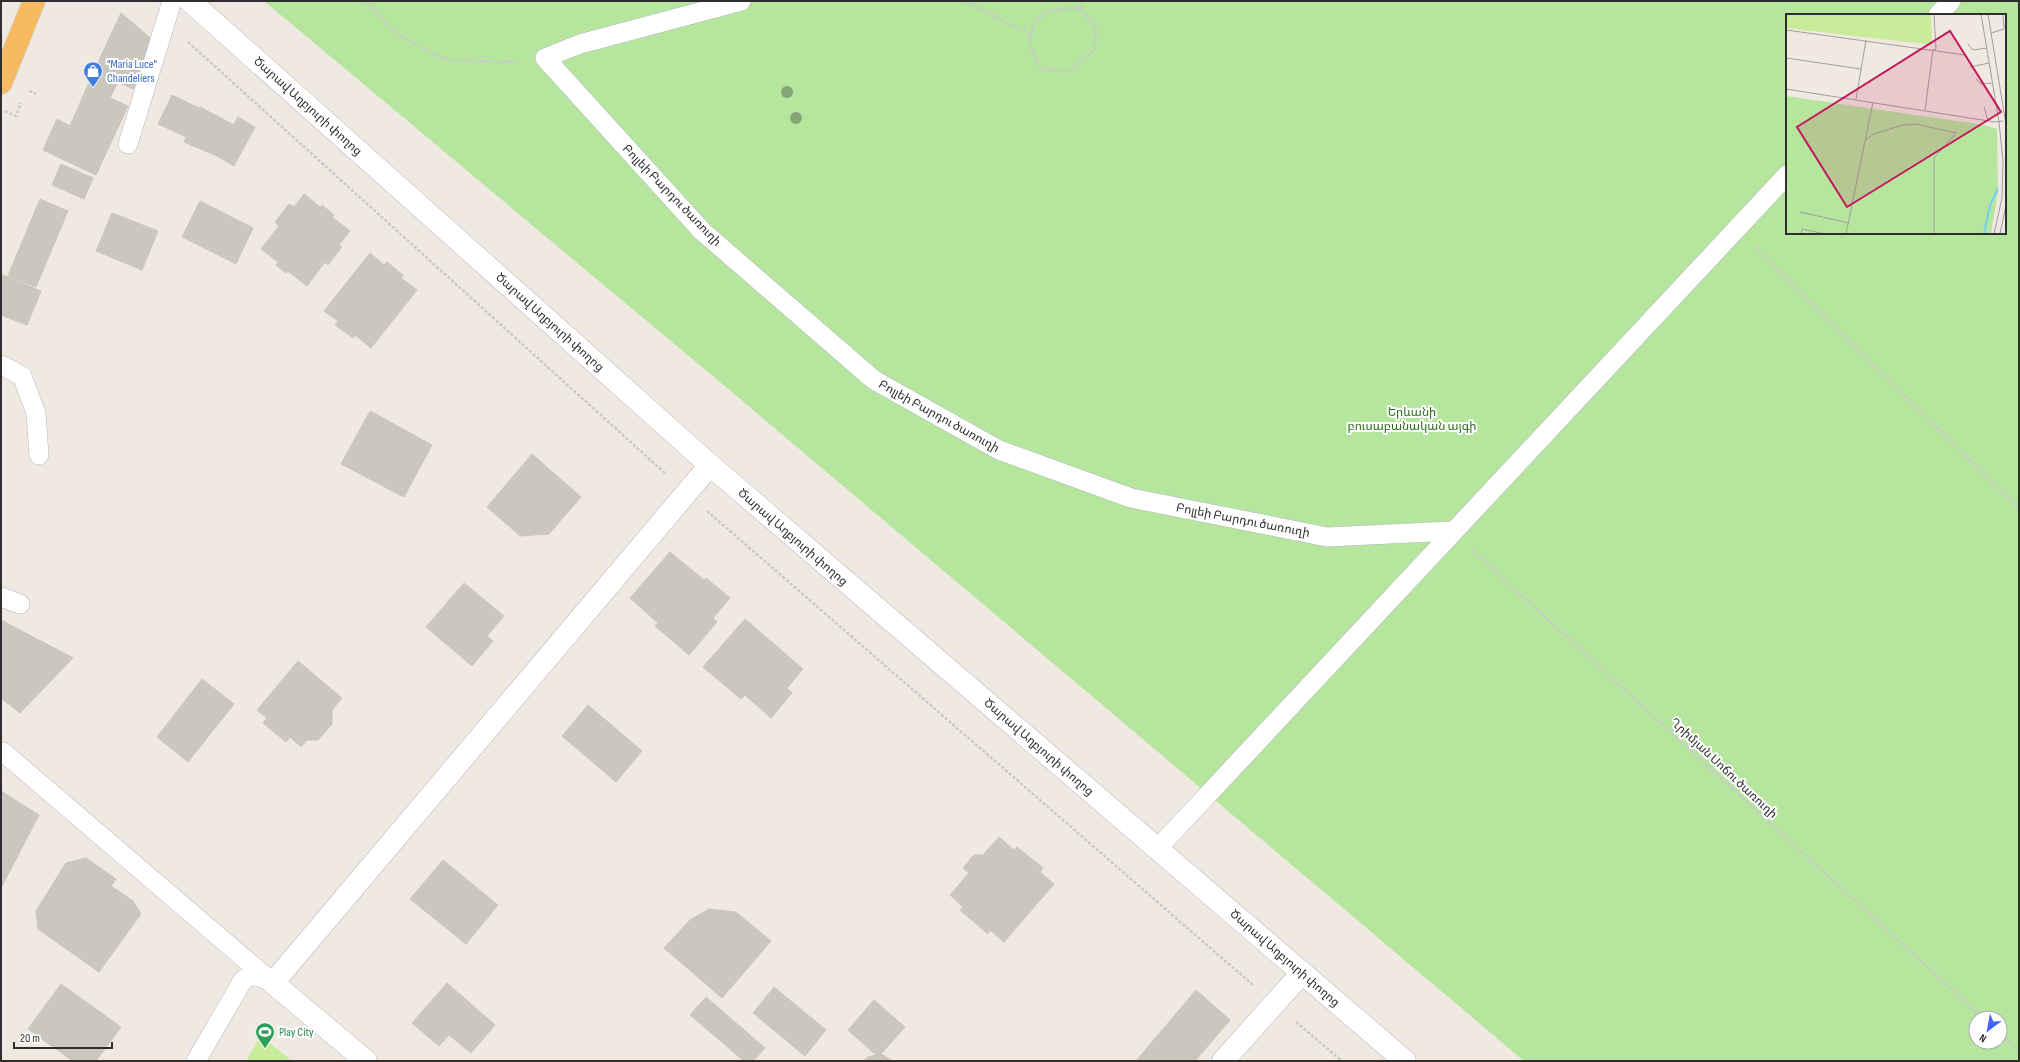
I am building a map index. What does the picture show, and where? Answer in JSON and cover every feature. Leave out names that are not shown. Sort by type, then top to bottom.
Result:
[{"type":"highway","points":[[1,83],[34,1]]},
{"type":"main road","name":"Ծարավ Աղբյուրի փողոց","points":[[190,1],[710,465],[1405,1061]]},
{"type":"main road","points":[[366,1061],[273,983],[710,465]]},
{"type":"main road","points":[[1223,1061],[1302,973]]},
{"type":"lane","points":[[128,144],[172,1]]},
{"type":"lane","points":[[545,58],[580,44],[741,1]]},
{"type":"lane","points":[[1939,14],[1951,1]]},
{"type":"lane","name":"Բոլլեի Բարդու ծառուղի","points":[[545,58],[702,231],[874,380],[999,450],[1131,498],[1328,537],[1452,531]]},
{"type":"lane","points":[[1157,849],[1452,531],[1786,176]]},
{"type":"lane","points":[[1,365],[22,376],[36,413],[38,455]]},
{"type":"lane","points":[[1,597],[20,604]]},
{"type":"lane","points":[[3,752],[273,983]]},
{"type":"lane","points":[[196,1061],[243,980],[249,976],[257,976],[273,983]]},
{"type":"path","points":[[365,1],[397,34],[443,59],[498,62],[545,58]]},
{"type":"path","points":[[965,1],[1031,35]]},
{"type":"path","points":[[1080,8],[1082,1]]},
{"type":"path","points":[[1080,8],[1096,26],[1094,50],[1067,72],[1041,69],[1030,47],[1033,24],[1048,11],[1080,8]]},
{"type":"path","points":[[166,22],[686,492],[1274,1004],[1342,1061]]},
{"type":"path","points":[[27,90],[36,94]]},
{"type":"path","points":[[1,109],[16,116]]},
{"type":"path","points":[[1735,230],[2019,508]]},
{"type":"path","name":"Ղրիմյան Սոճու ծառուղի","points":[[1452,531],[1974,1010]]},
{"type":"path","points":[[2008,1041],[2019,1051]]},
{"type":"green space","name":"Երևանի բուսաբանական այգի","points":[[264,1],[2019,1],[2019,1061],[1524,1061],[733,393]]},
{"type":"green space","name":"Play City","points":[[261,1036],[292,1061],[246,1061]]},
{"type":"building","points":[[121,13],[155,42],[133,89],[94,71]]},
{"type":"building","points":[[94,71],[118,82],[110,98],[128,106],[96,175],[43,150],[57,119],[70,126]]},
{"type":"building","points":[[172,95],[199,108],[186,137],[158,124]]},
{"type":"building","points":[[200,107],[234,125],[217,156],[184,142]]},
{"type":"building","points":[[238,117],[255,127],[234,166],[217,156]]},
{"type":"building","points":[[61,164],[93,178],[84,199],[52,185]]},
{"type":"building","points":[[304,194],[320,207],[322,205],[334,215],[332,217],[350,231],[339,245],[342,247],[328,265],[325,262],[307,286],[288,271],[286,273],[276,265],[278,262],[261,249],[279,226],[275,222],[289,204],[294,207]]},
{"type":"building","points":[[40,199],[68,211],[36,287],[8,276]]},
{"type":"building","points":[[200,201],[253,228],[236,264],[182,237]]},
{"type":"building","points":[[112,213],[158,231],[142,270],[96,251]]},
{"type":"building","points":[[370,253],[384,265],[387,262],[403,275],[401,278],[417,290],[371,348],[355,335],[353,338],[335,325],[338,321],[324,311]]},
{"type":"building","points":[[1,274],[41,291],[27,325],[1,315]]},
{"type":"building","points":[[370,411],[432,445],[404,497],[341,464]]},
{"type":"building","points":[[532,454],[581,497],[549,534],[520,536],[487,507]]},
{"type":"building","points":[[670,552],[704,580],[706,578],[730,598],[713,618],[717,622],[689,655],[655,626],[658,623],[630,598]]},
{"type":"building","points":[[464,583],[504,616],[487,636],[493,641],[472,666],[426,627]]},
{"type":"building","points":[[745,619],[803,669],[787,688],[792,693],[771,718],[745,695],[741,699],[703,667]]},
{"type":"building","points":[[1,620],[73,658],[20,713],[1,698]]},
{"type":"building","points":[[298,661],[342,698],[332,710],[332,724],[318,740],[307,740],[301,747],[290,737],[286,742],[263,723],[267,718],[257,710]]},
{"type":"building","points":[[202,679],[234,704],[188,762],[157,737]]},
{"type":"building","points":[[588,705],[642,751],[616,782],[562,736]]},
{"type":"building","points":[[1,791],[39,815],[1,888]]},
{"type":"building","points":[[999,837],[1014,850],[1017,847],[1043,868],[1040,872],[1054,884],[1004,942],[990,930],[988,934],[960,910],[963,907],[950,895],[969,873],[963,868],[974,855],[983,855]]},
{"type":"building","points":[[86,858],[116,879],[111,886],[133,901],[141,914],[99,972],[38,929],[36,911],[66,863]]},
{"type":"building","points":[[443,860],[498,905],[466,944],[410,899]]},
{"type":"building","points":[[709,909],[736,912],[771,941],[722,998],[664,948],[690,920]]},
{"type":"building","points":[[447,983],[495,1025],[471,1053],[449,1035],[439,1046],[412,1023]]},
{"type":"building","points":[[61,984],[121,1027],[96,1061],[73,1061],[28,1029]]},
{"type":"building","points":[[774,987],[826,1030],[805,1056],[753,1013]]},
{"type":"building","points":[[1196,990],[1230,1020],[1195,1061],[1136,1061]]},
{"type":"building","points":[[706,997],[765,1048],[753,1061],[744,1061],[690,1015]]},
{"type":"building","points":[[874,1000],[905,1027],[881,1054],[893,1061],[863,1061],[868,1057],[876,1055],[848,1030]]},
{"type":"place","name":"\"Maria Luce\" Chandeliers","points":[[93,88]]},
{"type":"place","name":"Play City","points":[[265,1049]]}]
